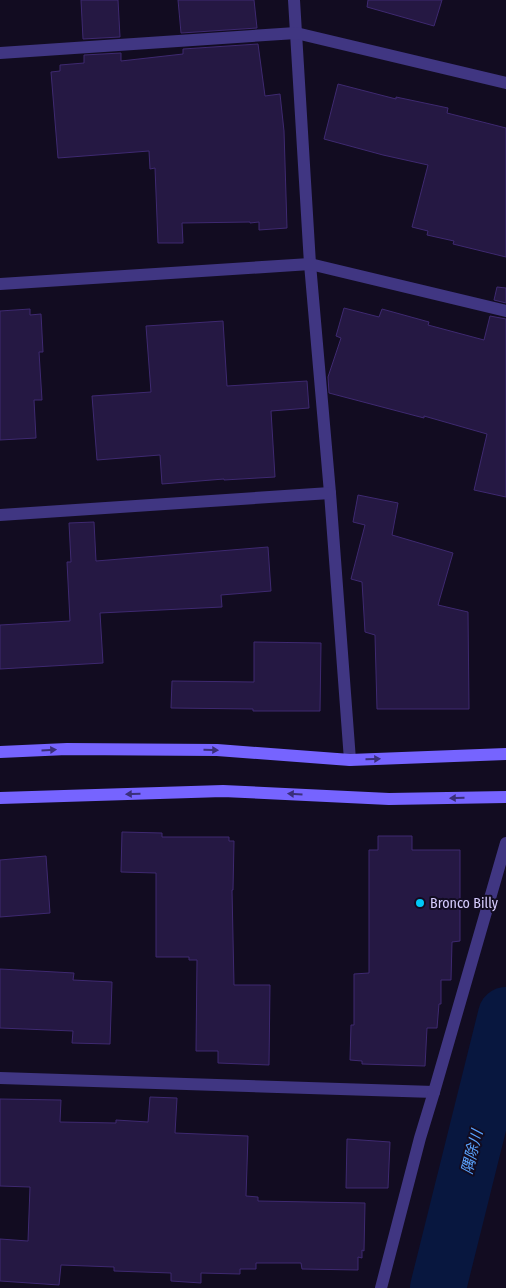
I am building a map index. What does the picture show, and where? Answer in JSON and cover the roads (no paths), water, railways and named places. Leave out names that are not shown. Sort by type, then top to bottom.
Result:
[{"type":"street","points":[[294,0],[310,264],[330,493],[350,760]]},
{"type":"street","points":[[0,53],[296,33],[506,83]]},
{"type":"street","points":[[0,284],[310,264],[506,311]]},
{"type":"street","points":[[0,515],[330,493]]},
{"type":"street","points":[[0,752],[67,748],[217,750],[350,760],[506,754]]},
{"type":"street","points":[[0,798],[223,791],[389,799],[506,797]]},
{"type":"street","points":[[381,1288],[420,1138],[506,843]]},
{"type":"street","points":[[0,1078],[434,1092]]},
{"type":"waterway","name":"隅除川","points":[[438,1288],[506,1015]]},
{"type":"place","name":"Bronco Billy","points":[[420,903]]}]
